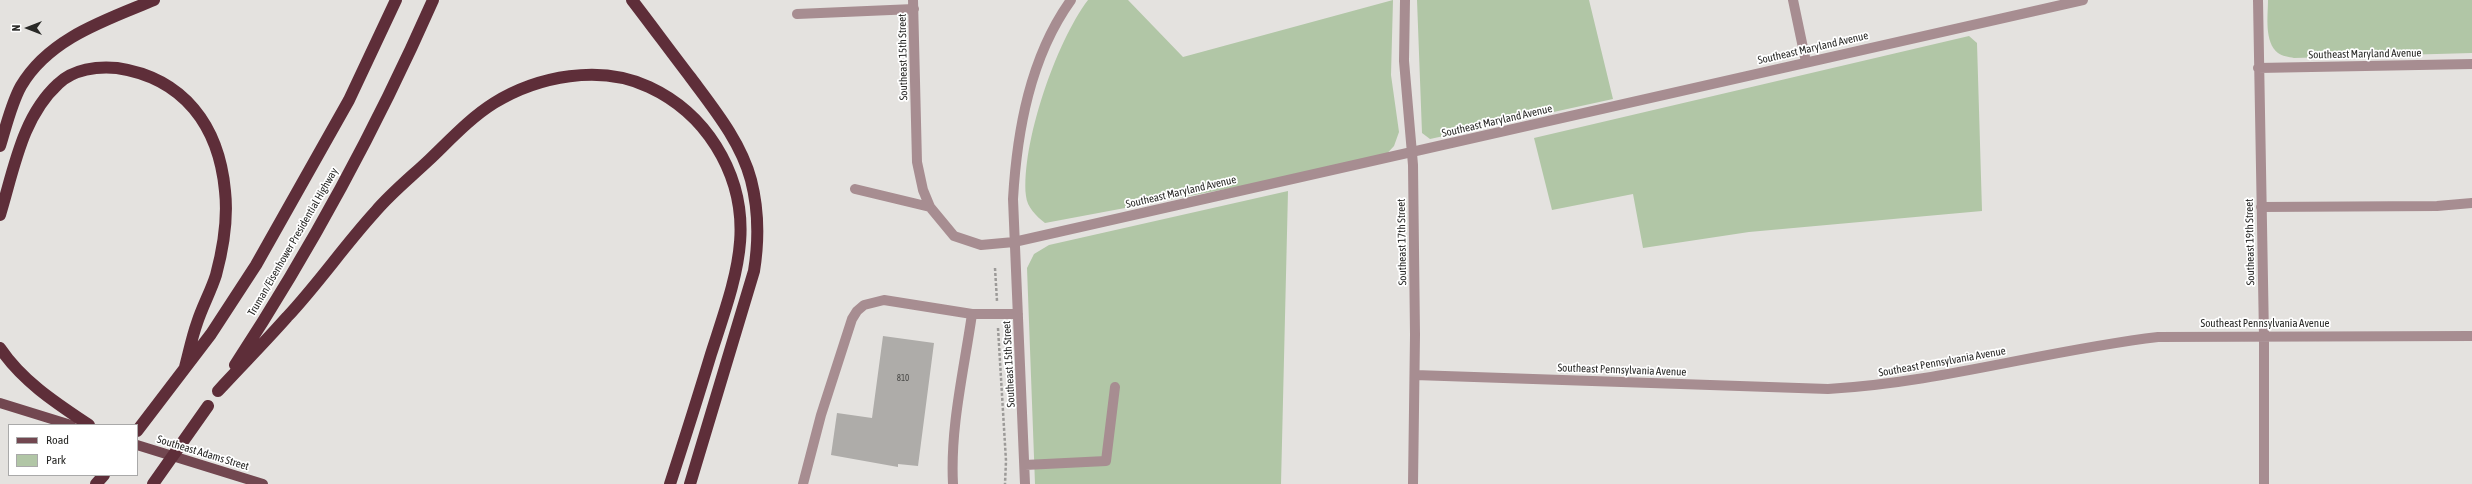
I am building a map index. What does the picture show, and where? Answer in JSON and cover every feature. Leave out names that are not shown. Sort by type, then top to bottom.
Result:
[{"type":"highway","points":[[0,146],[20,87],[43,57],[62,44],[98,24],[154,0]]},
{"type":"highway","name":"Truman/Eisenhower Presidential Highway","points":[[138,430],[212,334],[256,265],[349,100],[396,0]]},
{"type":"highway","name":"Truman/Eisenhower Presidential Highway","points":[[153,484],[208,406],[280,296],[338,192],[433,0]]},
{"type":"highway","points":[[632,0],[715,111],[739,150],[751,179],[758,221],[759,242],[754,271],[690,484]]},
{"type":"highway","points":[[0,215],[28,126],[40,103],[59,82],[78,72],[103,66],[138,71],[161,81],[183,97],[201,116],[213,139],[223,170],[226,193],[226,218],[216,275],[197,322],[185,367]]},
{"type":"highway","points":[[218,391],[289,316],[376,211],[471,120],[505,97],[535,84],[578,75],[615,76],[641,83],[665,95],[687,110],[706,130],[729,168],[737,189],[742,218],[738,260],[727,303],[670,484]]},
{"type":"highway","points":[[0,348],[22,375],[47,396],[88,424]]},
{"type":"highway","points":[[96,484],[103,476]]},
{"type":"main road","points":[[0,403],[68,424]]},
{"type":"main road","name":"Southeast Adams Street","points":[[138,445],[263,484]]},
{"type":"street","name":"Southeast 15th Street","points":[[1025,484],[1013,199],[1021,123],[1032,84],[1045,48],[1063,12],[1071,0]]},
{"type":"street","name":"Southeast 17th Street","points":[[1405,0],[1404,61],[1412,153],[1415,375],[1413,484]]},
{"type":"street","points":[[1793,0],[1806,62]]},
{"type":"street","name":"Southeast Maryland Avenue","points":[[930,207],[954,236],[967,242],[981,245],[1014,242],[2083,0]]},
{"type":"street","name":"Southeast 19th Street","points":[[2258,0],[2258,68],[2264,336],[2264,484]]},
{"type":"street","name":"Southeast 15th Street","points":[[913,5],[917,162],[923,190],[930,207]]},
{"type":"street","points":[[797,14],[913,5]]},
{"type":"street","name":"Southeast Maryland Avenue","points":[[2258,68],[2472,64]]},
{"type":"street","points":[[855,189],[930,207]]},
{"type":"street","points":[[2261,207],[2437,206],[2472,203]]},
{"type":"street","points":[[803,484],[821,415],[852,318],[864,305],[884,300],[972,314],[1018,314]]},
{"type":"street","points":[[953,484],[952,461],[954,429],[972,314]]},
{"type":"street","name":"Southeast Pennsylvania Avenue","points":[[1415,375],[1828,389],[1896,383],[2114,342],[2158,337],[2472,336]]},
{"type":"street","points":[[1025,465],[1106,461],[1115,387]]},
{"type":"path","points":[[995,268],[1006,461],[1005,484]]},
{"type":"green space","points":[[1088,0],[1128,0],[1183,57],[1393,0],[1391,75],[1399,132],[1394,146],[1381,160],[1045,223],[1032,211],[1026,196],[1026,174],[1029,149],[1043,94],[1053,67],[1076,18]]},
{"type":"green space","points":[[1417,0],[1589,0],[1613,99],[1430,139],[1422,133]]},
{"type":"green space","points":[[2268,0],[2472,0],[2472,53],[2294,58],[2281,55],[2274,48],[2269,36],[2267,21]]},
{"type":"green space","points":[[1969,36],[1977,43],[1982,211],[1749,232],[1643,248],[1633,194],[1552,210],[1534,138]]},
{"type":"green space","points":[[1288,191],[1281,484],[1035,484],[1027,268],[1034,254],[1049,245]]},
{"type":"building","points":[[883,336],[934,343],[918,466],[898,464],[898,467],[831,455],[837,413],[872,418]]}]
